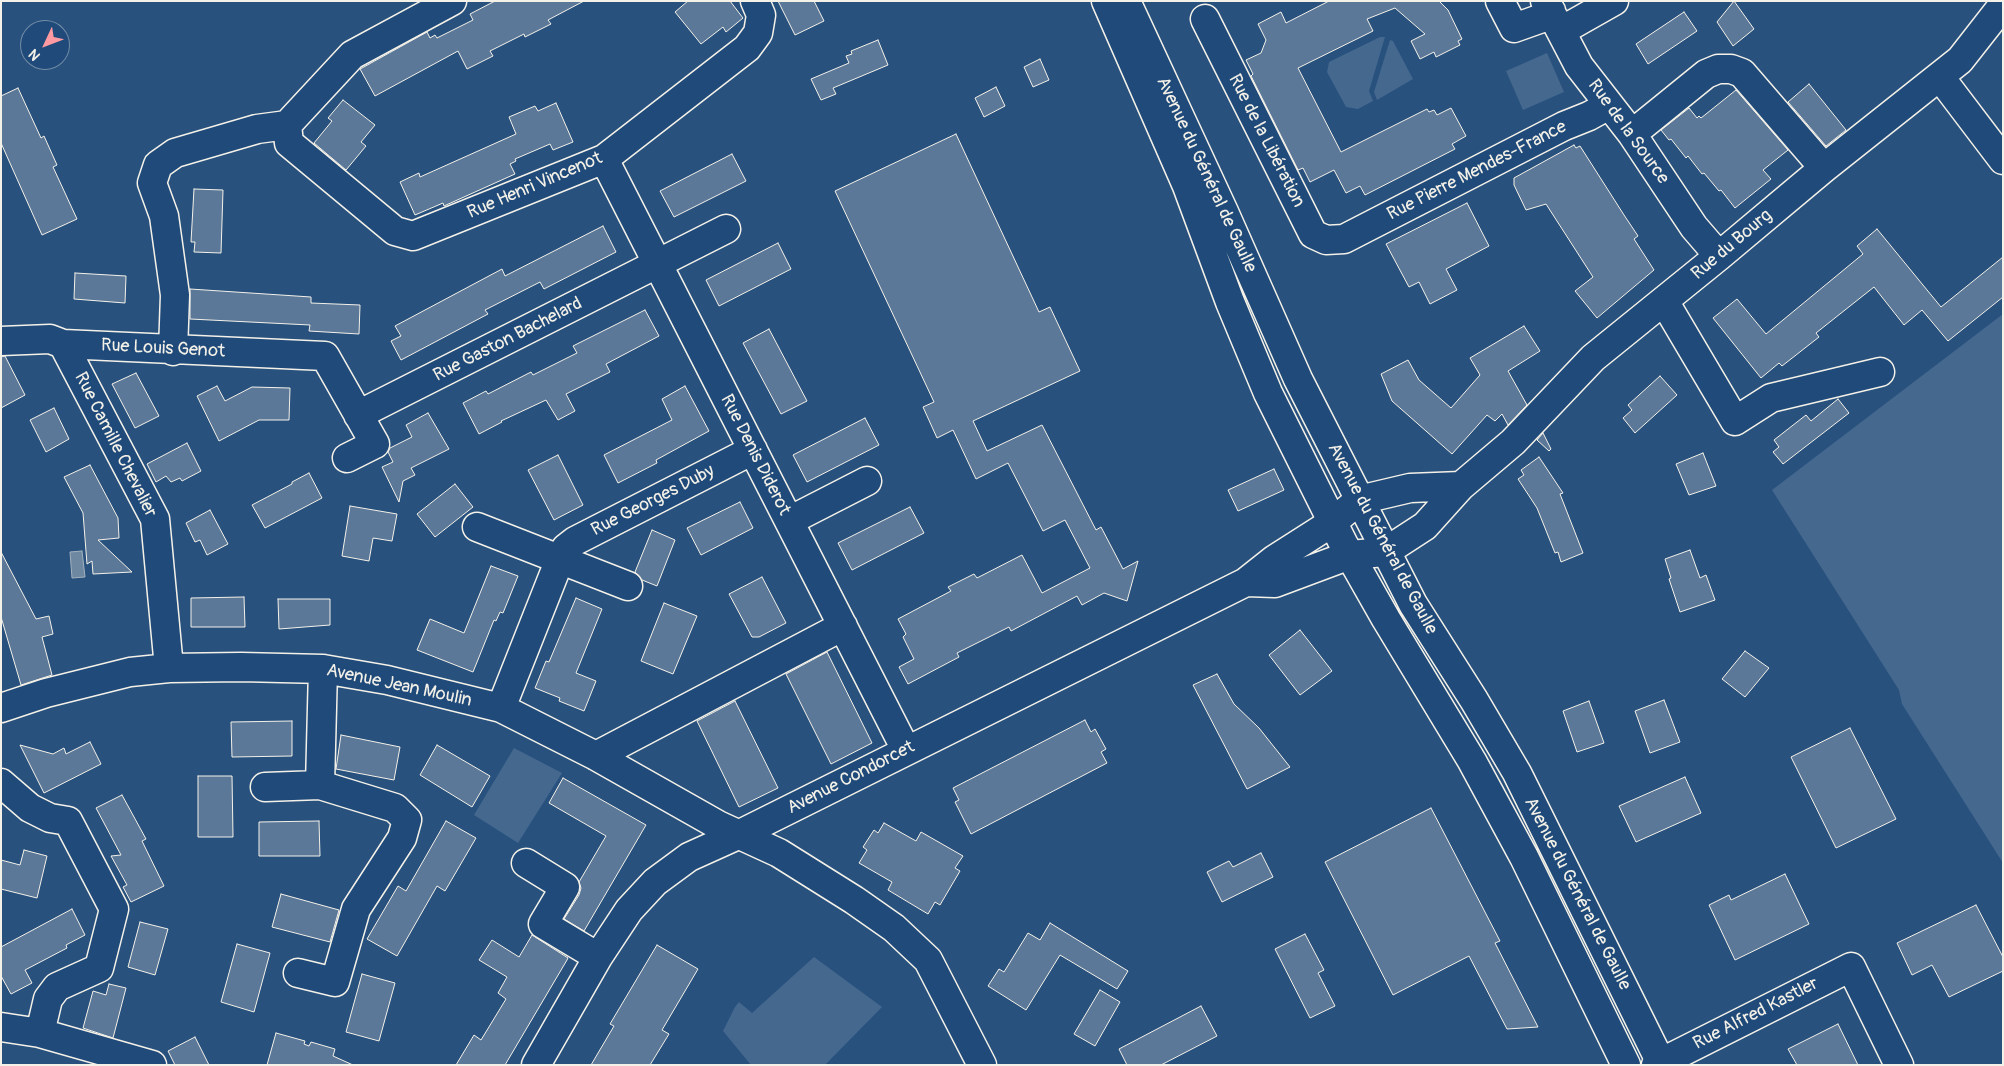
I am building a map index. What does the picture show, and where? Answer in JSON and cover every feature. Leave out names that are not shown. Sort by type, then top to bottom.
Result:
[{"type":"street","points":[[173,350],[175,295],[164,216],[152,183],[155,172],[163,160],[175,153],[257,129],[287,125],[352,55],[452,1]]},
{"type":"street","name":"Rue Henri Vincenot","points":[[287,125],[289,143],[394,231],[413,236],[604,159],[747,48],[758,33],[761,15],[755,1]]},
{"type":"street","name":"Avenue du Général de Gaulle","points":[[1106,1],[1187,186],[1230,302],[1268,392],[1350,555],[1386,619],[1477,770],[1524,857],[1626,1065]]},
{"type":"street","name":"Avenue du Général de Gaulle","points":[[1126,1],[1224,212],[1298,379],[1413,604],[1474,700],[1517,773],[1660,1064]]},
{"type":"street","points":[[1500,1],[1514,28],[1552,14],[1614,1]]},
{"type":"street","name":"Rue du Bourg","points":[[1385,552],[1424,526],[1461,486],[1512,442],[1593,358],[1824,168],[1960,60],[2003,5]]},
{"type":"street","name":"Rue de la Source","points":[[1552,14],[1579,66],[1632,134],[1694,227],[1719,256]]},
{"type":"street","name":"Rue de la Libération","points":[[1205,19],[1313,234],[1326,240],[1344,239]]},
{"type":"street","points":[[1632,134],[1706,74],[1718,69],[1731,68],[1742,73],[1824,168]]},
{"type":"street","points":[[1940,77],[2003,160]]},
{"type":"street","name":"Rue Pierre Mendes-France","points":[[1344,239],[1564,126],[1589,116],[1609,105]]},
{"type":"street","name":"Rue Denis Diderot","points":[[604,159],[906,750]]},
{"type":"street","name":"Rue Gaston Bachelard","points":[[358,416],[726,229]]},
{"type":"street","points":[[1664,301],[1735,421],[1771,398],[1880,372]]},
{"type":"street","name":"Rue Louis Genot","points":[[1,341],[50,339],[63,344],[325,356],[358,416]]},
{"type":"street","name":"Rue Camille Chevalier","points":[[63,344],[156,519],[169,668]]},
{"type":"street","points":[[347,458],[375,444],[358,416]]},
{"type":"street","name":"Rue Georges Duby","points":[[500,708],[566,548],[575,541],[753,450]]},
{"type":"street","points":[[790,522],[867,481]]},
{"type":"street","points":[[1359,500],[1410,488],[1461,486]]},
{"type":"street","name":"Avenue Condorcet","points":[[536,1065],[598,957],[629,910],[655,882],[689,857],[740,834],[1246,582],[1275,559],[1332,522],[1359,500]]},
{"type":"street","points":[[477,527],[628,586]]},
{"type":"street","name":"Avenue Condorcet","points":[[1246,582],[1275,583],[1350,555],[1385,552]]},
{"type":"street","points":[[596,756],[843,626]]},
{"type":"street","name":"Avenue Jean Moulin","points":[[3,702],[130,672],[169,668],[241,667],[324,669],[388,680],[500,708],[596,756],[718,825],[779,853],[854,900],[894,928],[928,960],[982,1065]]},
{"type":"street","points":[[320,785],[324,669]]},
{"type":"street","points":[[1,783],[30,808],[50,818],[68,821],[114,909],[99,968],[57,987],[48,999],[40,1033]]},
{"type":"street","points":[[265,787],[320,785],[395,808],[407,820],[402,838],[356,909],[335,982],[298,973]]},
{"type":"street","points":[[526,863],[565,887],[543,924],[598,957]]},
{"type":"street","name":"Rue Alfred Kastler","points":[[1660,1064],[1851,966],[1899,1065]]},
{"type":"street","points":[[1,1026],[40,1033],[152,1065]]},
{"type":"shaded area","points":[[1380,37],[1385,37],[1369,91],[1373,101],[1358,109],[1346,107],[1327,72],[1329,62]]},
{"type":"shaded area","points":[[1390,40],[1393,41],[1413,79],[1377,100],[1374,92]]},
{"type":"shaded area","points":[[1547,53],[1564,92],[1523,110],[1506,71]]},
{"type":"shaded area","points":[[2003,314],[2003,863],[1902,704],[1899,690],[1772,490]]},
{"type":"shaded area","points":[[82,551],[85,577],[72,578],[70,552]]},
{"type":"shaded area","points":[[514,748],[562,773],[518,843],[474,815]]},
{"type":"shaded area","points":[[814,957],[882,1007],[825,1065],[751,1065],[723,1031],[735,1007],[739,1002],[752,1013]]},
{"type":"building","points":[[495,1],[584,1],[548,20],[551,24],[525,37],[524,34],[490,51],[493,56],[467,69],[458,51],[375,96],[360,69],[427,32],[430,38],[435,35],[437,38],[473,20],[470,14]]},
{"type":"building","points":[[688,1],[730,1],[743,18],[726,32],[723,27],[701,44],[675,12]]},
{"type":"building","points":[[778,1],[814,1],[824,21],[795,35]]},
{"type":"building","points":[[1329,1],[1439,1],[1448,10],[1462,39],[1458,41],[1460,45],[1436,57],[1434,52],[1420,59],[1411,41],[1425,34],[1395,8],[1367,19],[1373,31],[1298,68],[1341,152],[1427,109],[1429,112],[1434,110],[1437,115],[1451,108],[1466,136],[1452,144],[1455,149],[1365,195],[1360,186],[1346,193],[1334,170],[1310,182],[1303,168],[1298,170],[1251,76],[1253,74],[1246,60],[1261,53],[1266,40],[1258,24],[1281,12],[1286,23]]},
{"type":"building","points":[[1734,1],[1754,29],[1733,46],[1717,22]]},
{"type":"building","points":[[1684,12],[1697,31],[1648,64],[1636,44]]},
{"type":"building","points":[[878,40],[888,65],[833,88],[836,94],[821,100],[811,79],[849,63],[846,56],[852,54],[851,51]]},
{"type":"building","points":[[1040,59],[1049,80],[1033,87],[1024,67]]},
{"type":"building","points":[[1809,84],[1846,130],[1826,146],[1788,102]]},
{"type":"building","points":[[996,87],[1005,106],[984,117],[975,98]]},
{"type":"building","points":[[18,88],[41,138],[44,136],[57,165],[53,167],[77,219],[42,235],[1,143],[1,96]]},
{"type":"building","points":[[1736,90],[1788,150],[1763,170],[1771,179],[1735,208],[1721,190],[1719,191],[1704,173],[1702,174],[1688,156],[1686,158],[1661,130],[1689,108],[1697,118],[1699,116],[1701,118]]},
{"type":"building","points":[[343,100],[375,125],[361,142],[366,146],[346,170],[314,143],[332,121],[328,118]]},
{"type":"building","points":[[556,103],[573,142],[553,150],[550,144],[515,159],[516,161],[510,164],[515,174],[444,206],[443,203],[415,215],[400,182],[419,173],[420,177],[516,134],[509,117],[535,106],[538,111]]},
{"type":"building","points":[[956,134],[1039,312],[1050,307],[1080,371],[973,421],[987,451],[1042,425],[1096,530],[1101,527],[1123,569],[1138,561],[1127,601],[1104,593],[1082,605],[1077,596],[1011,631],[1009,627],[957,653],[959,657],[908,684],[899,667],[914,659],[903,637],[906,634],[898,619],[951,591],[948,587],[974,574],[977,578],[1022,555],[1042,593],[1090,568],[1065,520],[1043,531],[1008,463],[976,479],[953,430],[937,438],[923,407],[934,402],[835,191]]},
{"type":"building","points":[[1574,145],[1576,148],[1580,146],[1638,236],[1634,239],[1654,270],[1597,318],[1575,291],[1593,277],[1546,204],[1526,210],[1514,185],[1514,178]]},
{"type":"building","points":[[732,154],[746,181],[674,217],[660,191]]},
{"type":"building","points":[[194,189],[223,190],[221,253],[194,252],[195,242],[191,242]]},
{"type":"building","points":[[1467,203],[1489,246],[1446,269],[1457,290],[1430,304],[1419,282],[1409,287],[1386,244]]},
{"type":"building","points":[[603,226],[616,252],[544,289],[540,282],[485,310],[488,314],[401,360],[391,341],[401,336],[395,326],[502,269],[505,276]]},
{"type":"building","points":[[1877,229],[1941,307],[2003,257],[2003,297],[1948,341],[1922,310],[1904,325],[1874,287],[1816,333],[1819,337],[1782,366],[1779,363],[1761,378],[1713,318],[1737,299],[1766,334],[1863,254],[1857,246]]},
{"type":"building","points":[[778,243],[791,269],[719,306],[706,280]]},
{"type":"building","points":[[75,273],[126,276],[125,303],[74,299]]},
{"type":"building","points":[[190,289],[311,297],[311,303],[360,305],[359,334],[309,331],[310,325],[190,319]]},
{"type":"building","points":[[645,310],[659,336],[606,364],[610,372],[566,394],[575,411],[558,420],[546,400],[501,421],[479,434],[463,403],[486,391],[488,394],[531,372],[533,375],[577,353],[573,346]]},
{"type":"building","points":[[1524,326],[1540,351],[1508,371],[1527,405],[1508,425],[1502,414],[1495,421],[1487,415],[1452,454],[1392,401],[1381,374],[1408,360],[1419,380],[1451,408],[1480,375],[1470,358]]},
{"type":"building","points":[[769,329],[807,401],[781,414],[743,343]]},
{"type":"building","points":[[5,356],[25,395],[1,408],[1,357]]},
{"type":"building","points":[[136,373],[159,416],[135,428],[112,384]]},
{"type":"building","points":[[1660,376],[1677,395],[1635,433],[1623,418],[1632,410],[1628,405]]},
{"type":"building","points":[[217,386],[225,401],[252,387],[290,388],[289,420],[259,420],[219,441],[197,396]]},
{"type":"building","points":[[685,386],[709,431],[656,460],[657,463],[618,483],[604,455],[672,420],[662,399]]},
{"type":"building","points":[[1838,399],[1849,413],[1783,464],[1773,452],[1779,447],[1774,440],[1806,415],[1811,421]]},
{"type":"building","points":[[54,408],[69,439],[46,452],[30,420]]},
{"type":"building","points":[[428,413],[449,449],[411,468],[415,475],[403,481],[399,502],[382,467],[393,462],[388,452],[390,448],[412,437],[406,425]]},
{"type":"building","points":[[865,418],[879,445],[807,482],[793,455]]},
{"type":"building","points":[[1543,433],[1551,449],[1549,451],[1537,440]]},
{"type":"building","points":[[187,443],[201,471],[182,481],[180,478],[171,482],[166,476],[156,482],[147,464]]},
{"type":"building","points":[[1703,453],[1716,486],[1689,495],[1676,464]]},
{"type":"building","points":[[558,455],[583,505],[554,520],[528,470]]},
{"type":"building","points":[[1539,457],[1563,493],[1560,494],[1583,553],[1561,562],[1558,552],[1555,553],[1537,508],[1518,479],[1524,475],[1521,470]]},
{"type":"building","points":[[90,465],[118,518],[119,538],[98,540],[132,572],[93,574],[92,561],[87,564],[83,513],[64,477]]},
{"type":"building","points":[[1274,469],[1284,490],[1238,511],[1228,490]]},
{"type":"building","points":[[309,473],[322,498],[265,528],[252,505]]},
{"type":"building","points":[[455,484],[473,507],[435,537],[417,514]]},
{"type":"building","points":[[740,502],[753,528],[701,555],[687,528]]},
{"type":"building","points":[[350,506],[397,514],[392,541],[373,538],[369,561],[342,556]]},
{"type":"building","points":[[910,507],[924,533],[852,570],[838,543]]},
{"type":"building","points":[[210,510],[228,544],[207,555],[200,540],[195,542],[186,523]]},
{"type":"building","points":[[652,530],[675,540],[657,586],[642,580],[635,572]]},
{"type":"building","points":[[1690,550],[1700,578],[1706,575],[1715,600],[1680,612],[1669,579],[1671,578],[1665,559]]},
{"type":"building","points":[[1,552],[36,619],[49,616],[53,634],[42,637],[52,675],[21,685],[1,617]]},
{"type":"building","points":[[491,566],[518,576],[503,613],[500,612],[496,621],[494,620],[473,672],[417,650],[430,619],[464,633]]},
{"type":"building","points":[[762,577],[786,623],[759,637],[752,637],[729,594]]},
{"type":"building","points":[[244,597],[245,627],[191,627],[191,598]]},
{"type":"building","points":[[576,598],[602,609],[576,673],[596,681],[584,711],[559,701],[560,698],[535,688],[546,661],[549,662]]},
{"type":"building","points":[[278,599],[330,599],[330,625],[279,629]]},
{"type":"building","points":[[664,603],[697,616],[673,674],[641,661]]},
{"type":"building","points":[[1300,630],[1332,671],[1300,695],[1269,655]]},
{"type":"building","points":[[1745,651],[1769,668],[1745,697],[1722,679]]},
{"type":"building","points":[[827,652],[872,743],[831,764],[786,674]]},
{"type":"building","points":[[1217,674],[1234,704],[1259,728],[1290,767],[1247,789],[1193,685]]},
{"type":"building","points":[[1664,700],[1680,742],[1650,753],[1635,711]]},
{"type":"building","points":[[735,701],[778,788],[739,807],[697,721]]},
{"type":"building","points":[[1589,701],[1604,743],[1577,752],[1563,711]]},
{"type":"building","points":[[1085,720],[1091,732],[1095,729],[1106,749],[1101,752],[1107,763],[971,834],[955,802],[959,800],[953,788]]},
{"type":"building","points":[[292,721],[292,756],[232,757],[231,722]]},
{"type":"building","points":[[1850,728],[1896,819],[1836,848],[1791,757]]},
{"type":"building","points":[[341,735],[400,747],[394,780],[336,769]]},
{"type":"building","points":[[90,742],[101,764],[44,793],[20,745],[53,754],[64,748],[66,754]]},
{"type":"building","points":[[437,745],[490,776],[472,807],[420,775]]},
{"type":"building","points":[[198,776],[232,776],[233,837],[198,837]]},
{"type":"building","points":[[1685,777],[1701,813],[1636,842],[1619,806]]},
{"type":"building","points":[[563,778],[646,825],[584,931],[564,919],[579,895],[581,888],[579,882],[606,836],[549,803]]},
{"type":"building","points":[[122,795],[146,839],[142,841],[164,886],[131,902],[123,887],[127,885],[111,856],[121,855],[96,808]]},
{"type":"building","points":[[1431,808],[1500,941],[1495,943],[1538,1027],[1507,1029],[1469,956],[1393,995],[1325,862]]},
{"type":"building","points":[[319,821],[320,856],[259,856],[259,822]]},
{"type":"building","points":[[446,821],[476,838],[445,891],[437,886],[397,956],[367,939],[398,886],[406,891]]},
{"type":"building","points":[[884,823],[916,841],[921,832],[963,856],[955,868],[960,871],[940,905],[935,902],[928,914],[888,890],[892,882],[859,863],[867,850],[863,847],[874,830],[878,833]]},
{"type":"building","points":[[24,850],[47,856],[37,898],[1,889],[1,860],[20,865]]},
{"type":"building","points":[[1261,853],[1273,877],[1222,902],[1207,872],[1229,861],[1233,867]]},
{"type":"building","points":[[1785,874],[1809,924],[1735,960],[1709,905],[1729,895],[1731,900]]},
{"type":"building","points":[[281,894],[339,910],[330,942],[272,927]]},
{"type":"building","points":[[1976,905],[2003,957],[2003,971],[1949,997],[1932,965],[1912,975],[1897,943]]},
{"type":"building","points":[[72,909],[85,935],[66,945],[67,948],[25,970],[32,983],[11,994],[1,976],[1,947]]},
{"type":"building","points":[[140,922],[168,929],[155,975],[128,967]]},
{"type":"building","points":[[1050,923],[1128,971],[1117,989],[1060,955],[1026,1010],[988,986],[999,969],[1004,972],[1028,933],[1040,940]]},
{"type":"building","points":[[1305,934],[1324,970],[1318,973],[1335,1006],[1310,1018],[1275,949]]},
{"type":"building","points":[[532,935],[568,958],[567,960],[505,1065],[456,1065],[474,1035],[481,1040],[506,999],[498,993],[507,977],[479,960],[492,940],[519,957]]},
{"type":"building","points":[[237,944],[270,953],[254,1012],[221,1002]]},
{"type":"building","points":[[657,945],[698,969],[662,1030],[669,1034],[650,1065],[591,1065],[614,1026],[610,1024]]},
{"type":"building","points":[[362,974],[395,983],[379,1041],[346,1032]]},
{"type":"building","points":[[109,984],[126,988],[113,1038],[83,1028],[93,991],[106,995]]},
{"type":"building","points":[[1100,990],[1120,1002],[1095,1046],[1074,1034]]},
{"type":"building","points":[[1201,1006],[1217,1036],[1161,1065],[1127,1065],[1119,1049]]},
{"type":"building","points":[[1838,1024],[1858,1065],[1797,1065],[1788,1049]]},
{"type":"building","points":[[276,1033],[305,1041],[304,1044],[309,1046],[311,1042],[335,1049],[333,1056],[353,1065],[267,1065]]},
{"type":"building","points":[[195,1037],[209,1065],[175,1065],[168,1051]]}]
